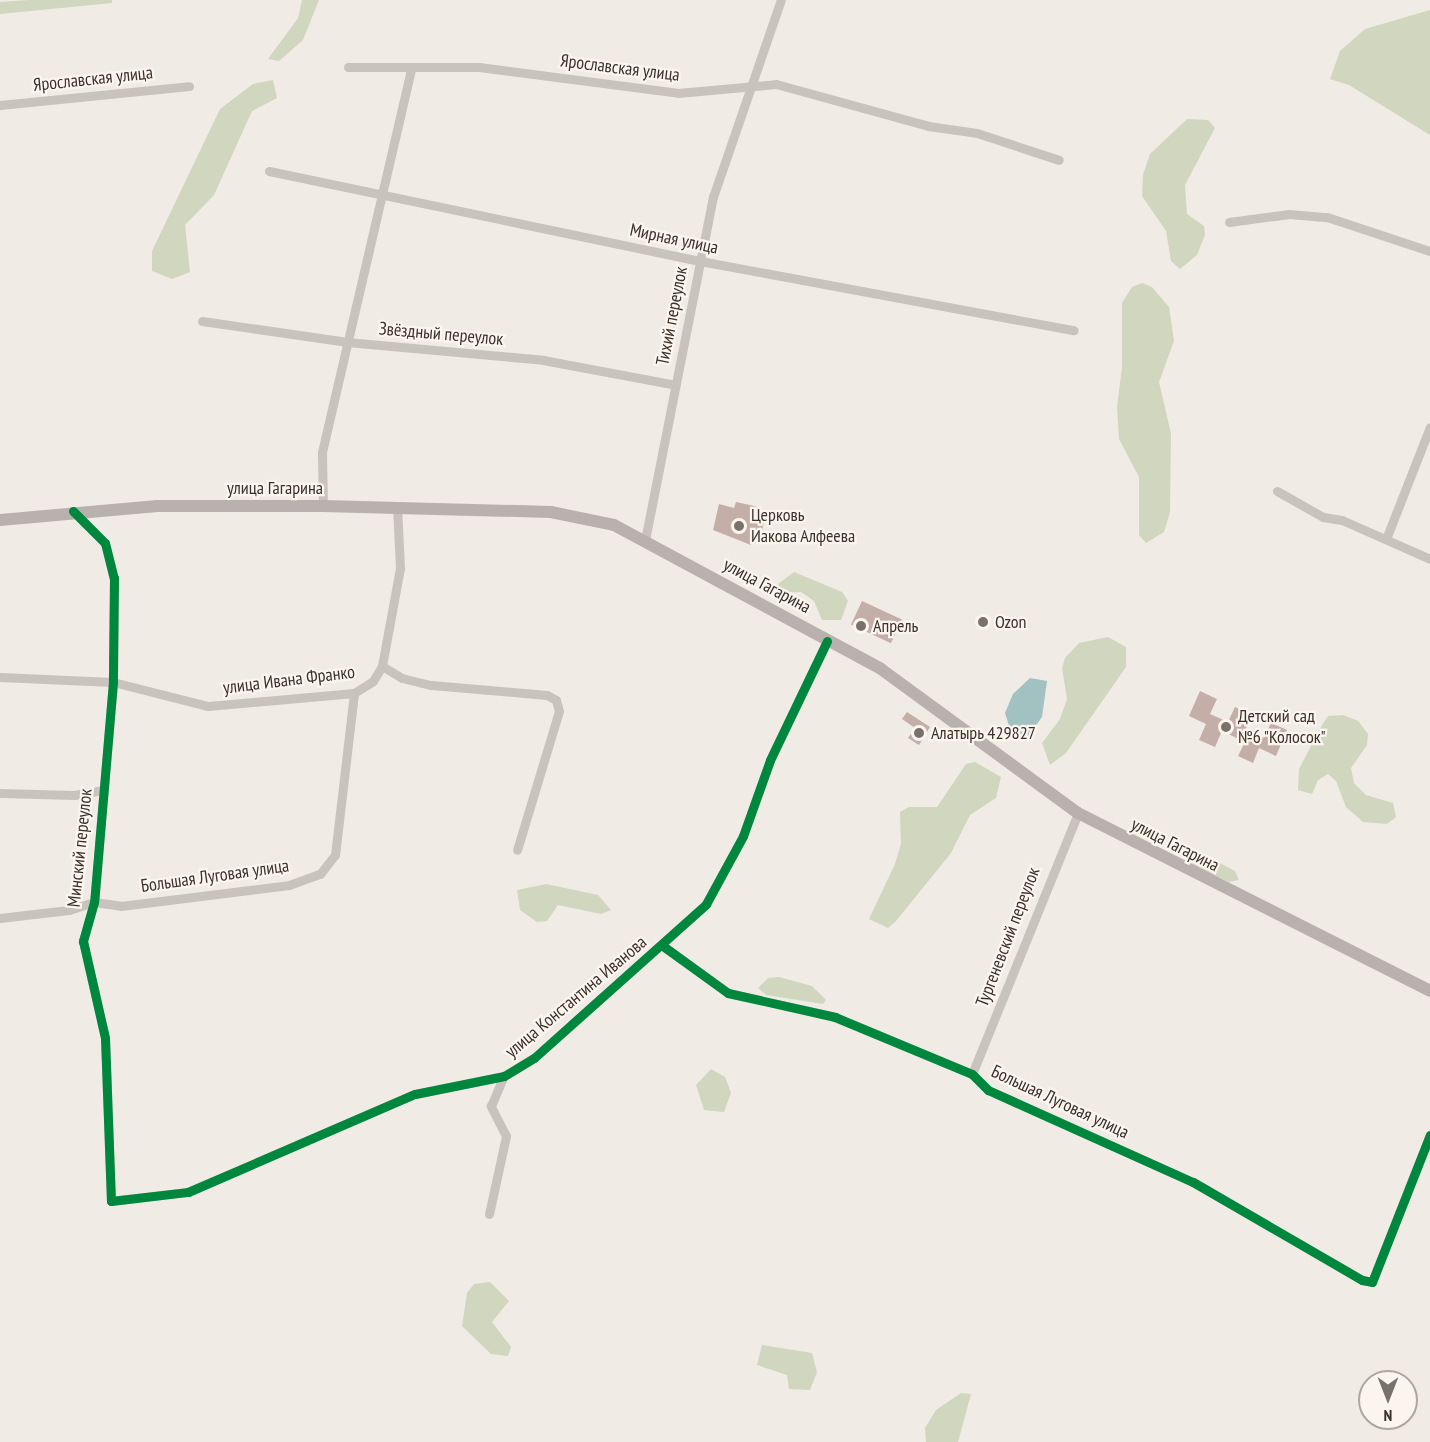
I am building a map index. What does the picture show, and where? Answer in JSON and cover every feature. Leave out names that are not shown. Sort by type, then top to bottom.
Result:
[{"type":"main road","name":"улица Гагарина","points":[[0,520],[73,511],[323,506],[551,512],[614,525],[827,641],[923,697],[1078,813],[1430,991]]},
{"type":"street","name":"Тихий переулок","points":[[645,540],[714,197],[748,88],[781,0]]},
{"type":"street","name":"Ярославская улица","points":[[348,67],[411,69],[478,67],[678,93],[776,84],[928,126],[977,133],[1059,160]]},
{"type":"street","points":[[323,506],[322,452],[411,69]]},
{"type":"street","name":"Ярославская улица","points":[[0,105],[189,86]]},
{"type":"street","name":"Мирная улица","points":[[269,171],[700,261],[1074,330]]},
{"type":"street","points":[[1229,222],[1289,214],[1327,217],[1430,251]]},
{"type":"street","name":"Звёздный переулок","points":[[202,321],[347,342],[543,360],[676,385]]},
{"type":"street","points":[[1386,539],[1430,427]]},
{"type":"street","points":[[1277,490],[1323,517],[1342,520],[1430,559]]},
{"type":"street","points":[[397,507],[400,568],[381,666],[402,678],[431,685],[547,695],[556,700],[559,711],[549,752],[517,850]]},
{"type":"street","name":"Минский переулок","points":[[73,511],[105,543],[111,560],[113,682],[94,902],[83,941],[105,1038],[111,1201]]},
{"type":"street","name":"улица Константина Иванова","points":[[111,1201],[126,1203],[188,1192],[415,1094],[504,1076],[534,1058],[663,946],[706,903],[724,874],[770,760],[827,641]]},
{"type":"street","name":"улица Ивана Франко","points":[[0,677],[113,682],[208,706],[354,693],[373,681],[381,666]]},
{"type":"street","name":"Большая Луговая улица","points":[[0,918],[69,910],[94,902],[121,906],[289,885],[320,874],[335,855],[354,693]]},
{"type":"street","points":[[0,793],[74,795],[103,790]]},
{"type":"street","name":"Тургеневский переулок","points":[[972,1074],[1078,813]]},
{"type":"street","name":"Большая Луговая улица","points":[[663,946],[738,997],[836,1017],[972,1074],[988,1090],[1193,1182],[1337,1269],[1372,1282],[1425,1160]]},
{"type":"street","points":[[489,1214],[506,1136],[490,1106],[504,1076]]},
{"type":"street","points":[[1425,1160],[1430,1134]]},
{"type":"green space","points":[[112,0],[112,3],[0,14],[0,2]]},
{"type":"green space","points":[[302,0],[319,0],[303,40],[279,61],[268,59],[298,18]]},
{"type":"green space","points":[[1430,10],[1430,135],[1349,85],[1330,79],[1340,51],[1365,29]]},
{"type":"green space","points":[[273,80],[277,98],[252,111],[214,195],[185,225],[190,272],[172,279],[152,271],[152,251],[220,109],[253,84]]},
{"type":"green space","points":[[1187,119],[1208,120],[1215,128],[1185,185],[1187,214],[1204,226],[1205,235],[1197,255],[1180,269],[1171,261],[1166,231],[1142,196],[1143,174],[1150,154]]},
{"type":"green space","points":[[1142,283],[1152,287],[1169,307],[1174,341],[1159,382],[1171,434],[1170,512],[1164,532],[1146,543],[1139,535],[1139,477],[1119,439],[1117,407],[1122,367],[1122,303],[1132,287]]},
{"type":"green space","points":[[794,572],[842,592],[848,601],[841,620],[822,620],[814,601],[801,592],[781,593],[778,584]]},
{"type":"green space","points":[[1108,637],[1126,647],[1126,667],[1066,753],[1050,765],[1042,743],[1060,719],[1067,699],[1062,668],[1065,658],[1079,643]]},
{"type":"green space","points":[[1343,715],[1358,721],[1368,734],[1367,745],[1351,768],[1354,783],[1366,795],[1393,803],[1396,817],[1387,824],[1363,822],[1346,807],[1336,781],[1328,774],[1318,780],[1312,794],[1298,790],[1299,769],[1322,725],[1328,716]]},
{"type":"green space","points":[[975,762],[1001,777],[996,798],[970,815],[951,853],[896,921],[888,928],[869,919],[895,864],[901,844],[900,812],[909,807],[937,807],[966,764]]},
{"type":"green space","points":[[1196,851],[1235,871],[1239,880],[1229,882],[1194,866],[1189,857]]},
{"type":"green space","points":[[546,884],[598,895],[611,910],[601,914],[558,905],[547,921],[537,922],[520,910],[517,890]]},
{"type":"green space","points":[[779,977],[812,986],[826,1000],[823,1004],[766,995],[758,988],[768,978]]},
{"type":"green space","points":[[711,1069],[725,1077],[731,1093],[724,1112],[704,1110],[696,1085]]},
{"type":"green space","points":[[490,1282],[509,1301],[492,1322],[511,1347],[508,1356],[491,1354],[462,1326],[467,1293],[474,1284]]},
{"type":"green space","points":[[762,1345],[812,1353],[817,1372],[810,1390],[789,1389],[787,1375],[757,1365]]},
{"type":"green space","points":[[961,1393],[971,1394],[958,1442],[926,1442],[925,1428],[936,1410]]},
{"type":"water","points":[[1030,678],[1047,681],[1042,717],[1025,741],[1010,729],[1005,713],[1013,694]]},
{"type":"building","name":"Церковь Иакова Алфеева","points":[[736,502],[759,507],[756,520],[764,522],[761,535],[753,533],[751,545],[713,530],[719,504],[734,508]]},
{"type":"building","points":[[791,595],[805,603],[800,612],[786,604]]},
{"type":"building","points":[[862,601],[902,620],[891,643],[851,625]]},
{"type":"building","name":"Детский сад №6 \"Колосок\"","points":[[1200,691],[1217,699],[1210,714],[1228,722],[1235,707],[1253,715],[1245,730],[1264,738],[1271,723],[1287,730],[1276,756],[1259,748],[1253,763],[1238,756],[1245,742],[1222,731],[1215,747],[1199,740],[1206,724],[1189,716]]},
{"type":"building","name":"Алатырь 429827","points":[[907,712],[930,727],[919,745],[908,738],[915,728],[902,719]]},
{"type":"cycle path","points":[[73,511],[105,543],[114,578],[113,682],[94,902],[83,941],[105,1038],[111,1201],[188,1192],[415,1094],[504,1076],[534,1058],[706,904],[743,836],[770,760],[827,641]]},
{"type":"cycle path","points":[[663,946],[728,993],[835,1017],[972,1074],[988,1090],[1193,1182],[1362,1280],[1372,1282],[1430,1135]]},
{"type":"place","name":"Церковь Иакова Алфеева","points":[[739,526]]},
{"type":"place","name":"Ozon","points":[[983,622]]},
{"type":"place","name":"Апрель","points":[[861,626]]},
{"type":"place","name":"Детский сад №6 \"Колосок\"","points":[[1226,727]]},
{"type":"place","name":"Алатырь 429827","points":[[919,733]]}]
